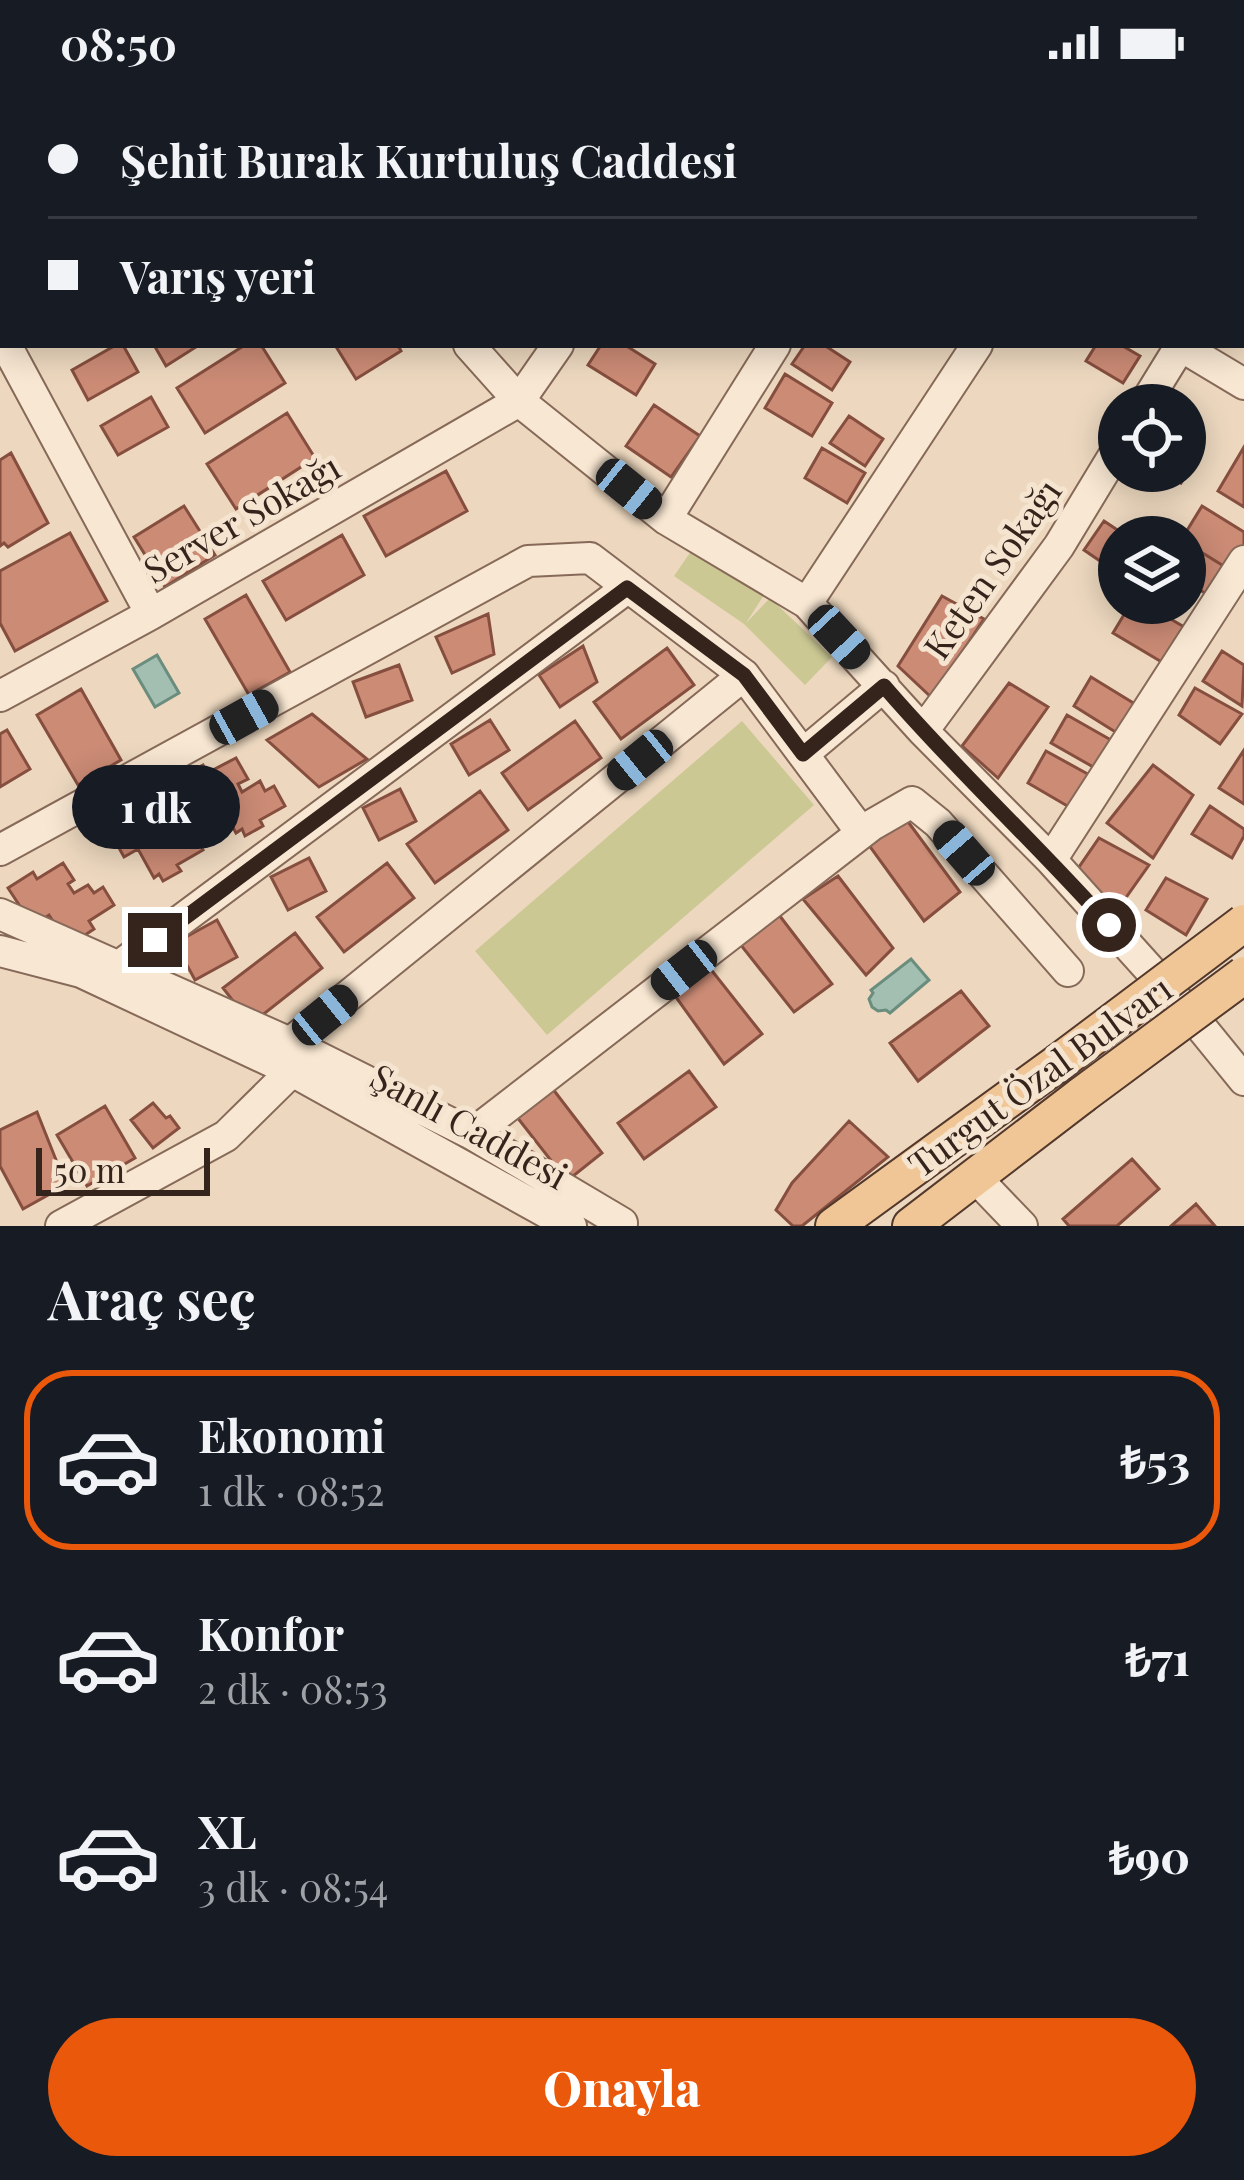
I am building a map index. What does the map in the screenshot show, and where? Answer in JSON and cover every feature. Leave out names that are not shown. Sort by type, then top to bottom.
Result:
[{"type":"main road","name":"Turgut Özal Bulvarı","points":[[834,1226],[1244,923]]},
{"type":"main road","name":"Turgut Özal Bulvarı","points":[[911,1226],[1244,975]]},
{"type":"street","points":[[7,348],[151,614]]},
{"type":"street","points":[[472,348],[519,401],[666,519],[807,603],[876,694],[923,731],[1051,860],[1244,1080]]},
{"type":"street","points":[[519,401],[556,348]]},
{"type":"street","points":[[666,519],[773,348]]},
{"type":"street","points":[[807,603],[975,348]]},
{"type":"street","points":[[1157,384],[1178,348]]},
{"type":"street","points":[[1185,348],[1244,384]]},
{"type":"street","name":"Server Sokağı","points":[[0,696],[519,401]]},
{"type":"street","name":"Keten Sokağı","points":[[923,731],[1058,546],[1098,481]]},
{"type":"street","points":[[0,850],[528,561],[590,558],[744,675],[861,832]]},
{"type":"street","points":[[1051,860],[1244,561]]},
{"type":"street","points":[[118,967],[627,588]]},
{"type":"street","points":[[61,1226],[226,1136],[291,1057],[744,675]]},
{"type":"street","points":[[803,754],[876,694]]},
{"type":"street","points":[[472,1134],[861,832],[912,802],[938,823],[1068,970]]},
{"type":"street","points":[[0,914],[118,967],[291,1057],[472,1134],[622,1223]]},
{"type":"street","name":"Şanlı Caddesi","points":[[0,951],[81,972],[291,1057],[571,1226]]},
{"type":"street","points":[[976,1178],[1022,1226]]},
{"type":"shaded area","points":[[696,544],[766,592],[746,623],[770,598],[832,657],[805,685],[744,624],[674,576]]},
{"type":"shaded area","points":[[157,655],[179,693],[155,707],[133,669]]},
{"type":"shaded area","points":[[742,721],[814,805],[547,1035],[475,951]]},
{"type":"shaded area","points":[[911,959],[929,980],[890,1013],[872,1007],[871,990]]},
{"type":"building","points":[[111,348],[125,348],[138,372],[88,400],[72,370]]},
{"type":"building","points":[[156,348],[194,348],[166,366]]},
{"type":"building","points":[[240,348],[263,348],[285,383],[205,433],[177,388]]},
{"type":"building","points":[[337,348],[400,348],[401,351],[356,379]]},
{"type":"building","points":[[599,348],[630,348],[655,364],[636,395],[588,365]]},
{"type":"building","points":[[803,348],[829,348],[850,362],[832,390],[792,364]]},
{"type":"building","points":[[1094,348],[1126,348],[1140,356],[1123,383],[1086,361]]},
{"type":"building","points":[[785,374],[832,403],[812,436],[765,408]]},
{"type":"building","points":[[151,397],[168,427],[118,455],[101,426]]},
{"type":"building","points":[[654,405],[700,436],[671,477],[626,446]]},
{"type":"building","points":[[287,413],[315,458],[236,509],[207,464]]},
{"type":"building","points":[[849,416],[883,439],[865,466],[830,443]]},
{"type":"building","points":[[1244,447],[1244,507],[1218,491]]},
{"type":"building","points":[[822,448],[865,473],[847,503],[805,478]]},
{"type":"building","points":[[11,453],[48,523],[8,547],[0,546],[0,460]]},
{"type":"building","points":[[446,471],[467,511],[386,556],[364,516]]},
{"type":"building","points":[[184,506],[215,555],[165,587],[134,537]]},
{"type":"building","points":[[1202,506],[1244,532],[1244,548],[1230,570],[1206,555],[1206,516],[1196,516]]},
{"type":"building","points":[[1098,530],[1098,560],[1084,550]]},
{"type":"building","points":[[70,533],[107,601],[15,651],[0,623],[0,571]]},
{"type":"building","points":[[342,535],[364,575],[286,620],[263,581]]},
{"type":"building","points":[[1206,555],[1230,570],[1213,598],[1206,594]]},
{"type":"building","points":[[246,595],[290,672],[249,695],[205,619]]},
{"type":"building","points":[[942,596],[984,619],[932,698],[898,666]]},
{"type":"building","points":[[488,614],[494,654],[452,673],[436,637]]},
{"type":"building","points":[[1118,624],[1186,628],[1165,664],[1113,633]]},
{"type":"building","points":[[583,646],[597,682],[560,707],[539,675]]},
{"type":"building","points":[[667,648],[694,685],[621,739],[594,702]]},
{"type":"building","points":[[1222,651],[1244,665],[1242,706],[1203,681]]},
{"type":"building","points":[[399,665],[412,700],[366,717],[353,682]]},
{"type":"building","points":[[1091,677],[1135,704],[1117,733],[1074,706]]},
{"type":"building","points":[[1009,683],[1048,707],[998,778],[962,746]]},
{"type":"building","points":[[1195,688],[1242,714],[1220,744],[1179,715]]},
{"type":"building","points":[[81,689],[121,760],[78,785],[37,715]]},
{"type":"building","points":[[312,714],[367,759],[319,787],[267,740]]},
{"type":"building","points":[[1067,715],[1111,740],[1095,768],[1051,743]]},
{"type":"building","points":[[490,720],[509,750],[469,775],[451,744]]},
{"type":"building","points":[[575,721],[601,758],[528,810],[502,773]]},
{"type":"building","points":[[7,730],[30,769],[0,787],[0,734]]},
{"type":"building","points":[[1244,750],[1244,804],[1219,788]]},
{"type":"building","points":[[1046,751],[1095,778],[1076,811],[1028,783]]},
{"type":"building","points":[[236,758],[248,779],[238,784],[242,792],[260,781],[265,791],[274,786],[285,806],[260,820],[263,826],[245,836],[242,829],[236,833],[221,805],[206,812],[188,773],[203,765],[207,773]]},
{"type":"building","points":[[1153,765],[1193,795],[1153,858],[1107,823]]},
{"type":"building","points":[[400,789],[416,821],[379,840],[363,808]]},
{"type":"building","points":[[480,791],[508,830],[435,883],[407,844]]},
{"type":"building","points":[[153,802],[165,824],[155,829],[159,837],[178,826],[183,835],[192,831],[203,850],[177,865],[181,871],[163,881],[159,874],[154,878],[138,849],[124,857],[106,818],[120,810],[125,818]]},
{"type":"building","points":[[1210,806],[1244,829],[1232,858],[1192,834]]},
{"type":"building","points":[[906,819],[960,892],[924,921],[868,844]]},
{"type":"building","points":[[1099,838],[1149,865],[1115,913],[1077,870]]},
{"type":"building","points":[[309,858],[326,891],[288,910],[271,877]]},
{"type":"building","points":[[63,863],[74,880],[68,884],[74,893],[88,885],[94,893],[103,887],[114,905],[89,921],[94,929],[76,941],[64,938],[49,915],[33,926],[8,888],[33,872],[37,879]]},
{"type":"building","points":[[387,863],[414,898],[344,952],[317,917]]},
{"type":"building","points":[[838,876],[893,948],[866,975],[803,899]]},
{"type":"building","points":[[1166,878],[1207,899],[1186,935],[1146,910]]},
{"type":"building","points":[[776,911],[832,984],[794,1012],[740,944]]},
{"type":"building","points":[[217,920],[237,957],[195,980],[175,943]]},
{"type":"building","points":[[295,933],[322,968],[251,1024],[223,988]]},
{"type":"building","points":[[709,967],[762,1034],[724,1064],[673,993]]},
{"type":"building","points":[[961,991],[989,1026],[918,1081],[890,1043]]},
{"type":"building","points":[[689,1071],[716,1107],[644,1159],[618,1123]]},
{"type":"building","points":[[549,1084],[602,1153],[567,1181],[513,1112]]},
{"type":"building","points":[[153,1103],[179,1128],[153,1148],[131,1120]]},
{"type":"building","points":[[105,1106],[135,1158],[87,1186],[57,1135]]},
{"type":"building","points":[[37,1112],[66,1185],[23,1209],[0,1166],[0,1130]]},
{"type":"building","points":[[849,1121],[888,1157],[802,1226],[793,1226],[776,1210],[792,1183]]},
{"type":"building","points":[[1132,1159],[1159,1189],[1117,1226],[1069,1226],[1063,1219]]},
{"type":"building","points":[[1196,1204],[1215,1226],[1171,1226]]},
{"type":"route","points":[[155,940],[627,588],[744,675],[803,754],[884,686],[1109,925]]}]
